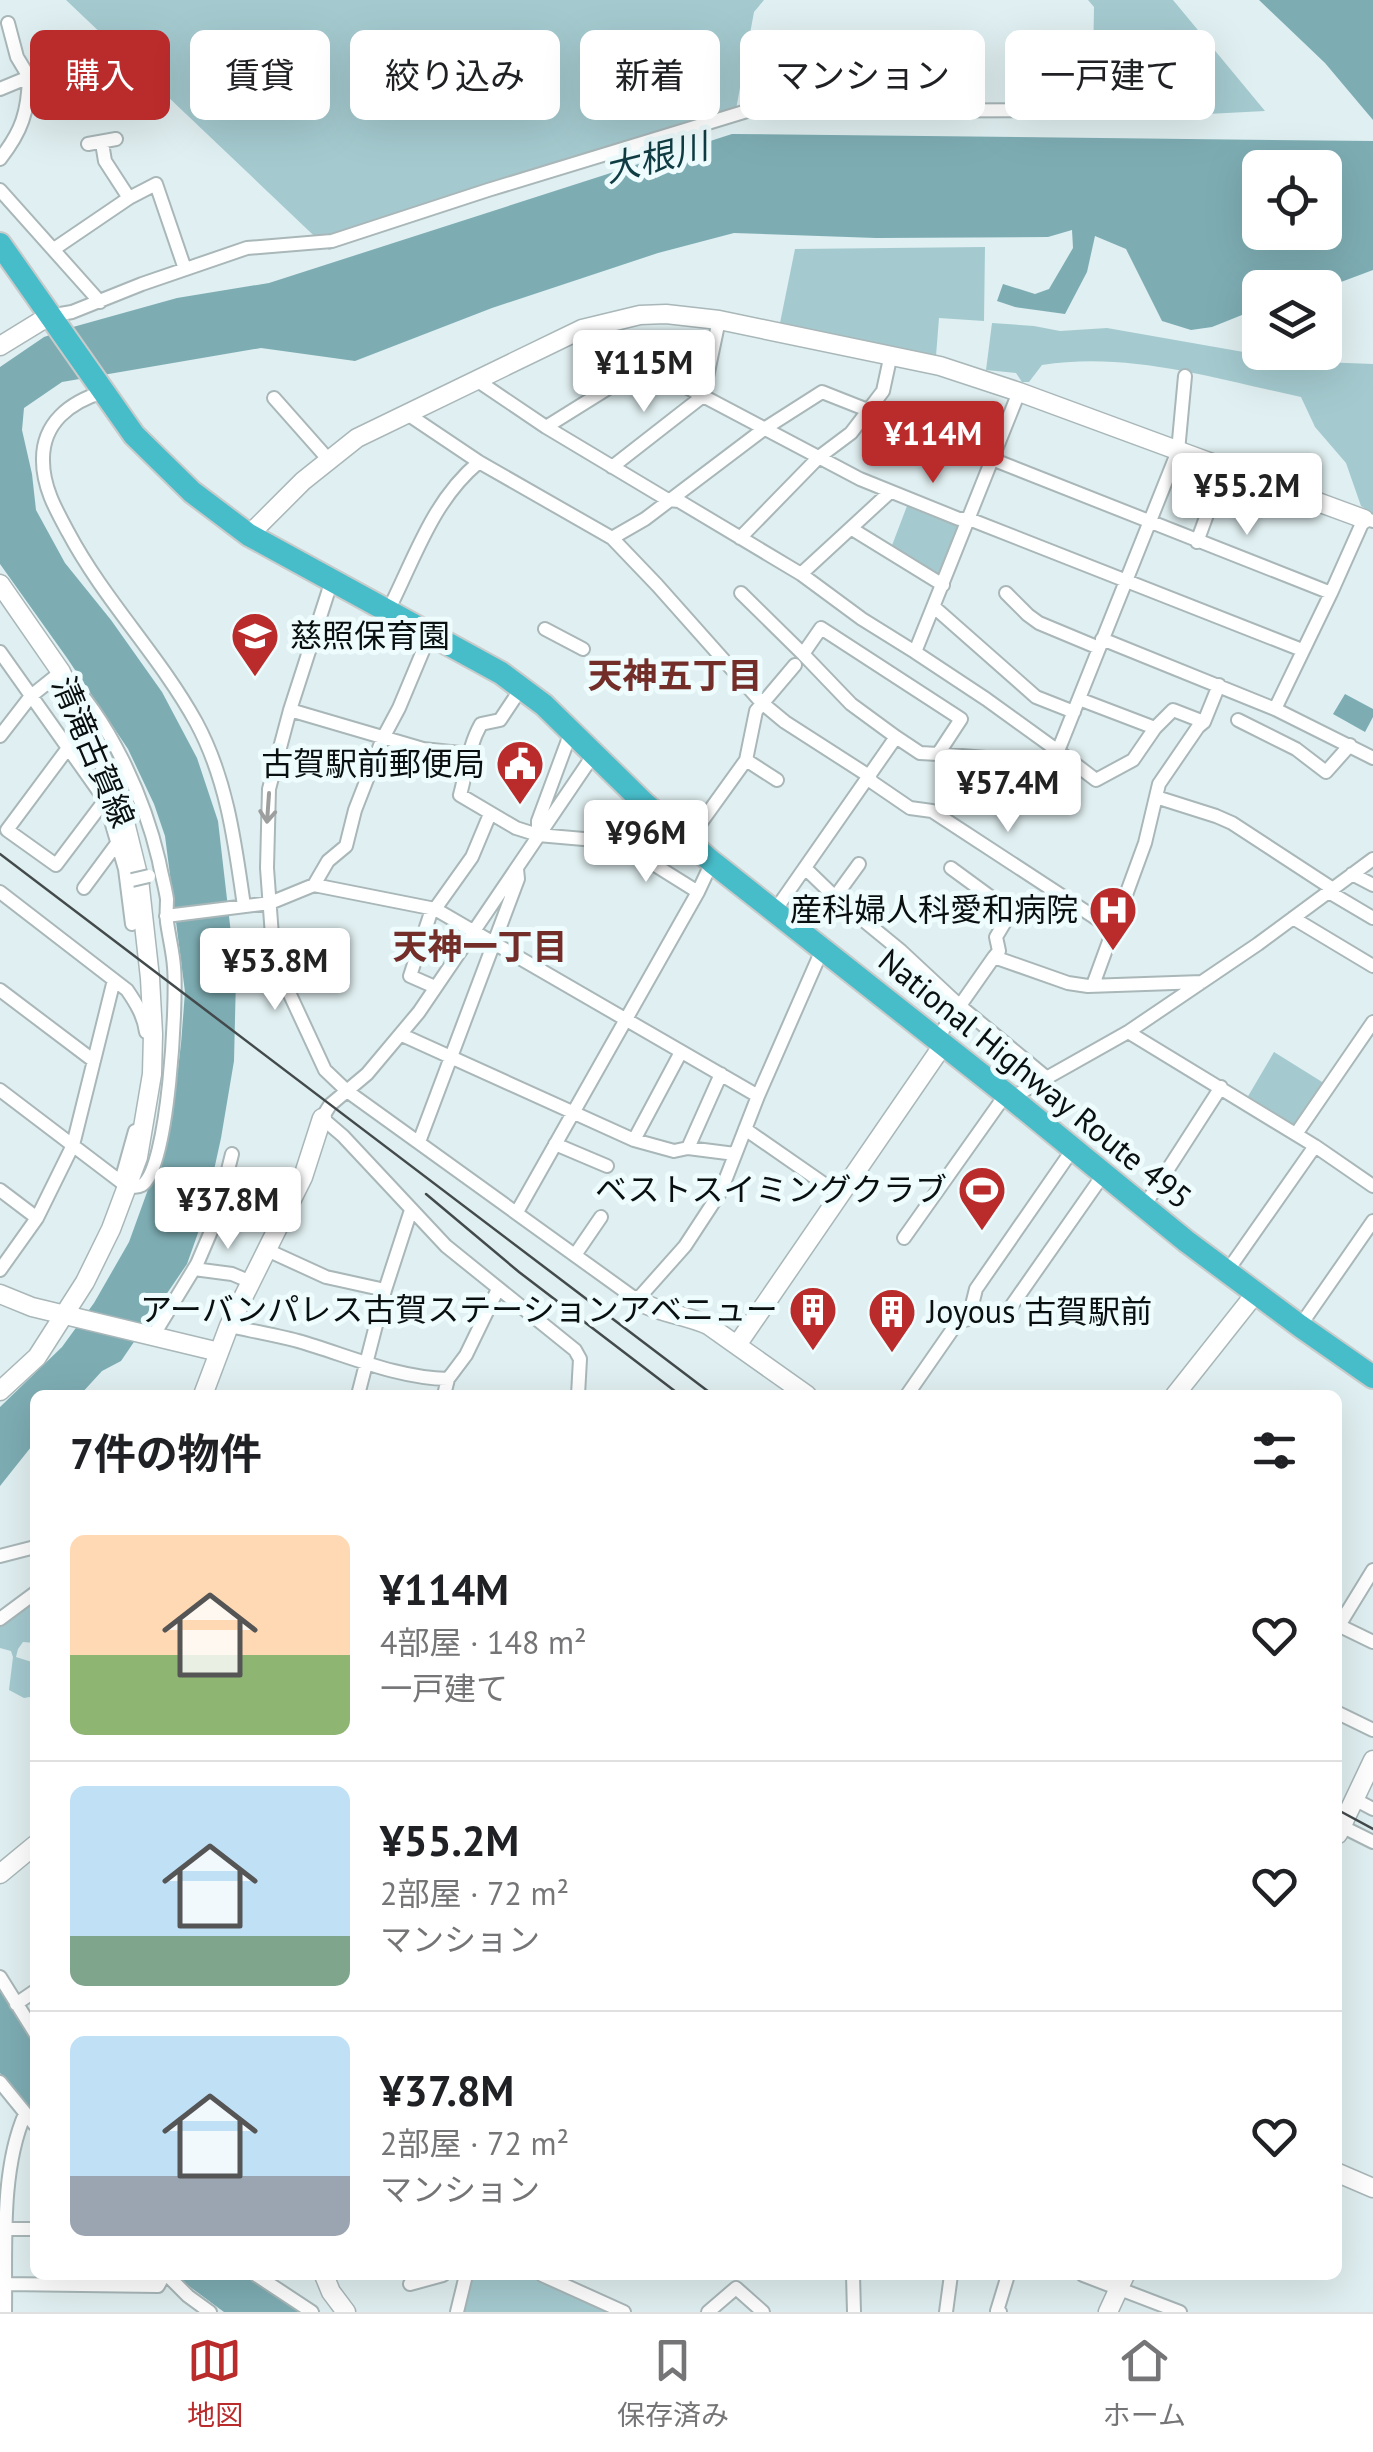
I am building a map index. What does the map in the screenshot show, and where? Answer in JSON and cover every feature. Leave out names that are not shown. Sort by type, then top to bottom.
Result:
[{"type":"highway","points":[[0,244],[53,321]]},
{"type":"highway","name":"National Highway Route 495","points":[[53,321],[134,434],[192,492],[249,535],[522,687],[687,842],[1226,1273],[1372,1374]]},
{"type":"street","points":[[0,159],[28,108],[28,77],[17,57],[8,24]]},
{"type":"street","points":[[0,90],[28,77]]},
{"type":"street","points":[[0,346],[72,312],[247,248],[332,241],[747,111],[1005,110]]},
{"type":"street","points":[[102,142],[105,162],[129,198]]},
{"type":"street","points":[[54,249],[156,184],[185,269]]},
{"type":"street","points":[[0,190],[100,302]]},
{"type":"street","points":[[249,535],[328,458],[357,438],[582,329],[640,315],[719,320],[940,366],[1368,520],[1275,709]]},
{"type":"street","points":[[612,467],[703,396],[719,320]]},
{"type":"street","points":[[740,538],[818,457],[851,432],[883,390],[891,354]]},
{"type":"street","points":[[546,427],[639,370],[650,368],[890,492],[959,519],[969,519],[1302,650]]},
{"type":"street","points":[[1058,751],[1178,451],[1185,376]]},
{"type":"street","points":[[476,379],[612,467],[668,500],[679,501],[801,574],[862,619],[986,699],[1096,780],[1133,760],[1172,710],[1204,722]]},
{"type":"street","points":[[101,389],[71,404],[49,432],[42,459],[48,492],[87,568],[172,682],[198,726],[224,788],[244,906]]},
{"type":"street","points":[[612,538],[645,519],[822,392],[1331,594]]},
{"type":"street","points":[[915,652],[1019,392]]},
{"type":"street","points":[[274,398],[328,458]]},
{"type":"street","points":[[406,413],[479,462],[612,538],[762,703],[786,722],[910,808],[932,811],[1114,930]]},
{"type":"street","points":[[388,610],[426,527],[450,491],[479,462]]},
{"type":"street","points":[[1197,542],[1224,468]]},
{"type":"street","points":[[801,574],[890,492]]},
{"type":"street","points":[[852,529],[943,585]]},
{"type":"street","points":[[332,580],[290,710],[270,788],[267,827],[276,958],[325,1070],[347,1091],[638,1300],[652,1309],[708,1325],[800,1390]]},
{"type":"street","name":"清滝古賀線","points":[[0,584],[61,672],[118,794],[140,879],[150,978],[152,1074],[138,1157],[72,1316],[0,1391]]},
{"type":"street","points":[[741,592],[799,660],[896,738],[920,753],[986,758],[1023,772]]},
{"type":"street","points":[[1006,593],[1039,623],[1219,685],[1373,758]]},
{"type":"street","points":[[934,608],[1036,697],[1155,728]]},
{"type":"street","points":[[687,842],[746,760],[756,711],[821,628],[962,719],[938,754]]},
{"type":"street","points":[[545,629],[583,649]]},
{"type":"street","points":[[314,885],[328,862],[346,846],[382,738],[430,634]]},
{"type":"street","points":[[0,652],[105,800],[125,870],[132,924]]},
{"type":"street","points":[[0,736],[31,696],[61,672],[80,690],[135,786],[148,823],[170,915],[174,969],[171,1071],[163,1122],[150,1175],[138,1187],[125,1184],[0,1090]]},
{"type":"street","points":[[1093,984],[1146,843],[1160,784],[1204,722],[1219,685]]},
{"type":"street","points":[[522,687],[500,720],[480,724],[470,744],[460,794],[490,814],[538,836],[618,842],[698,892]]},
{"type":"street","points":[[290,710],[424,750],[468,754]]},
{"type":"street","points":[[1238,720],[1296,749],[1326,772],[1350,745]]},
{"type":"street","points":[[538,836],[538,822],[571,732]]},
{"type":"street","points":[[774,912],[896,738]]},
{"type":"street","points":[[68,748],[7,830],[56,864],[105,800]]},
{"type":"street","points":[[205,1390],[229,1326],[303,1177],[322,1118],[330,1105],[367,1074],[402,1035],[594,754]]},
{"type":"street","points":[[746,760],[778,780]]},
{"type":"street","points":[[1156,797],[1232,823],[1373,918]]},
{"type":"street","points":[[618,842],[644,802]]},
{"type":"street","points":[[435,988],[410,976],[433,909],[472,858],[490,814]]},
{"type":"street","points":[[84,888],[118,842]]},
{"type":"street","points":[[904,1238],[1008,1096],[1128,1032],[1373,859]]},
{"type":"street","points":[[518,1212],[712,862]]},
{"type":"street","points":[[835,897],[859,864]]},
{"type":"street","points":[[420,1142],[518,878],[517,867]]},
{"type":"street","points":[[804,868],[1047,1078]]},
{"type":"street","points":[[737,1346],[942,1045],[940,1034],[998,952],[996,937],[1010,912],[951,868]]},
{"type":"street","points":[[1352,874],[1373,885]]},
{"type":"street","points":[[132,880],[149,876]]},
{"type":"street","points":[[170,915],[270,903],[314,885],[433,909],[758,1096]]},
{"type":"street","points":[[2,897],[127,990],[136,1004],[146,1028],[143,1088],[125,1184]]},
{"type":"street","points":[[1293,918],[1373,966]]},
{"type":"street","points":[[638,1300],[714,1203],[822,950]]},
{"type":"street","points":[[994,957],[1068,983],[1204,982]]},
{"type":"street","points":[[0,1270],[37,1218],[73,1144],[114,980]]},
{"type":"street","points":[[0,990],[94,1061]]},
{"type":"street","points":[[1296,1134],[1373,1022]]},
{"type":"street","points":[[1128,1032],[1296,1134],[1373,1186]]},
{"type":"street","points":[[402,1035],[634,1140],[674,1151],[688,1148],[735,1154]]},
{"type":"street","points":[[634,1140],[681,1052]]},
{"type":"street","points":[[688,1148],[721,1074]]},
{"type":"street","points":[[1143,1208],[1221,1087]]},
{"type":"street","points":[[322,1118],[446,1246],[574,1350],[580,1359],[578,1390]]},
{"type":"street","points":[[745,1129],[840,1195]]},
{"type":"street","points":[[555,1144],[607,1166]]},
{"type":"street","points":[[1226,1273],[1315,1146]]},
{"type":"street","points":[[970,1317],[976,1290],[1073,1149]]},
{"type":"street","points":[[152,1336],[194,1269],[215,1222],[232,1154]]},
{"type":"street","points":[[910,1390],[957,1322],[1010,1308],[1103,1175]]},
{"type":"street","points":[[226,1180],[285,1214]]},
{"type":"street","points":[[0,1190],[37,1218]]},
{"type":"street","points":[[359,1390],[411,1210]]},
{"type":"street","points":[[575,1255],[602,1217]]},
{"type":"street","points":[[1300,1326],[1373,1221]]},
{"type":"street","points":[[267,1250],[326,1276],[385,1290]]},
{"type":"street","points":[[194,1269],[232,1274],[251,1282]]},
{"type":"street","points":[[445,1390],[498,1288]]},
{"type":"street","points":[[976,1290],[988,1302],[992,1314]]},
{"type":"street","points":[[0,1294],[32,1307],[219,1352]]},
{"type":"street","points":[[1179,1390],[1255,1294]]},
{"type":"street","points":[[229,1326],[410,1374],[448,1379]]},
{"type":"street","points":[[0,1556],[30,1548]]},
{"type":"street","points":[[1342,1620],[1373,1570]]},
{"type":"street","points":[[0,1619],[30,1598]]},
{"type":"street","points":[[1342,1628],[1373,1642]]},
{"type":"street","points":[[1342,1715],[1373,1730]]},
{"type":"street","points":[[1342,1824],[1373,1760]]},
{"type":"street","points":[[1342,1790],[1373,1809]]},
{"type":"street","points":[[1342,1831],[1373,1842]]},
{"type":"street","points":[[0,1874],[30,1849]]},
{"type":"street","points":[[0,1977],[30,2025]]},
{"type":"street","points":[[16,2004],[30,1994]]},
{"type":"street","points":[[0,2082],[30,2120]]},
{"type":"street","points":[[5,2312],[4,2208],[13,2151],[25,2114]]},
{"type":"street","points":[[1342,2175],[1373,2188]]},
{"type":"street","points":[[6,2229],[30,2229]]},
{"type":"street","points":[[4,2276],[30,2278]]},
{"type":"street","points":[[72,2280],[158,2286],[162,2280]]},
{"type":"street","points":[[171,2280],[210,2312]]},
{"type":"street","points":[[264,2280],[312,2312]]},
{"type":"street","points":[[326,2280],[343,2312]]},
{"type":"street","points":[[410,2284],[425,2280]]},
{"type":"street","points":[[457,2312],[465,2280]]},
{"type":"street","points":[[553,2280],[624,2312]]},
{"type":"street","points":[[853,2280],[854,2312]]},
{"type":"street","points":[[946,2312],[951,2280]]},
{"type":"street","points":[[998,2312],[1004,2280]]},
{"type":"street","points":[[1108,2312],[1122,2282],[1180,2312]]},
{"type":"street","points":[[708,2312],[736,2288],[763,2312]]},
{"type":"shaded area","points":[[66,0],[764,0],[754,12],[751,30],[740,30],[740,88],[734,120],[632,143],[329,250],[192,120],[330,120],[330,30],[190,30],[190,118],[170,99],[170,30],[98,30]]},
{"type":"shaded area","points":[[1088,0],[1173,0],[1198,30],[1094,30],[1094,7]]},
{"type":"shaded area","points":[[1259,0],[1373,0],[1373,120],[1325,63]]},
{"type":"shaded area","points":[[1215,51],[1265,111],[1215,114]]},
{"type":"shaded area","points":[[732,134],[1373,141],[1373,270],[1342,282],[1342,270],[1242,270],[1242,315],[1212,327],[1191,330],[1162,321],[1126,249],[1095,236],[1087,272],[1065,314],[997,301],[1003,284],[1035,294],[1049,289],[1073,248],[1072,230],[1048,237],[876,238],[734,233],[658,253],[492,308],[355,361],[261,348],[62,382],[24,408],[22,430],[36,510],[65,563],[162,692],[197,758],[218,821],[236,977],[234,1061],[221,1138],[204,1216],[187,1264],[121,1361],[102,1371],[85,1390],[30,1390],[30,1448],[0,1486],[0,1407],[62,1347],[94,1303],[129,1242],[171,1126],[185,992],[165,836],[154,804],[128,749],[0,564],[0,367],[44,337],[177,298],[269,283]]},
{"type":"shaded area","points":[[985,247],[984,321],[939,318],[936,356],[780,323],[795,249]]},
{"type":"shaded area","points":[[992,323],[1060,331],[1107,328],[1242,352],[1242,370],[1342,370],[1342,363],[1373,364],[1373,514],[1361,506],[1346,463],[1315,427],[1301,397],[1140,364],[1042,365],[1029,382],[1022,382],[1016,373],[986,370]]},
{"type":"shaded area","points":[[907,506],[959,529],[942,575],[937,576],[891,548]]},
{"type":"shaded area","points":[[1345,694],[1373,709],[1365,732],[1333,714]]},
{"type":"shaded area","points":[[1274,1052],[1327,1085],[1298,1125],[1247,1098]]},
{"type":"shaded area","points":[[30,1606],[30,1643],[23,1642],[16,1657],[30,1661],[30,1697],[24,1698],[9,1690],[13,1657],[11,1651],[0,1648],[0,1624]]},
{"type":"shaded area","points":[[0,1991],[30,2037],[30,2111],[0,2073]]},
{"type":"shaded area","points":[[181,2280],[253,2280],[300,2312],[224,2312]]},
{"type":"shaded area","points":[[472,2280],[539,2280],[608,2312],[464,2312]]},
{"type":"waterway","points":[[596,2306],[608,2312]]},
{"type":"railway","points":[[0,854],[706,1390]]},
{"type":"railway","points":[[426,1194],[519,1272],[673,1390]]},
{"type":"railway","points":[[1342,1812],[1373,1829]]},
{"type":"place","name":"慈照保育園","points":[[255,678]]},
{"type":"place","name":"古賀駅前郵便局","points":[[520,806]]},
{"type":"place","name":"産科婦人科愛和病院","points":[[1113,952]]},
{"type":"place","name":"ベストスイミングクラブ","points":[[982,1232]]},
{"type":"place","name":"アーバンパレス古賀ステーションアベニュー","points":[[813,1352]]},
{"type":"place","name":"Joyous 古賀駅前","points":[[892,1354]]},
{"type":"district","name":"天神五丁目","points":[[675,676]]},
{"type":"district","name":"天神一丁目","points":[[480,947]]},
{"type":"water label","name":"大根川","points":[[656,158]]}]
